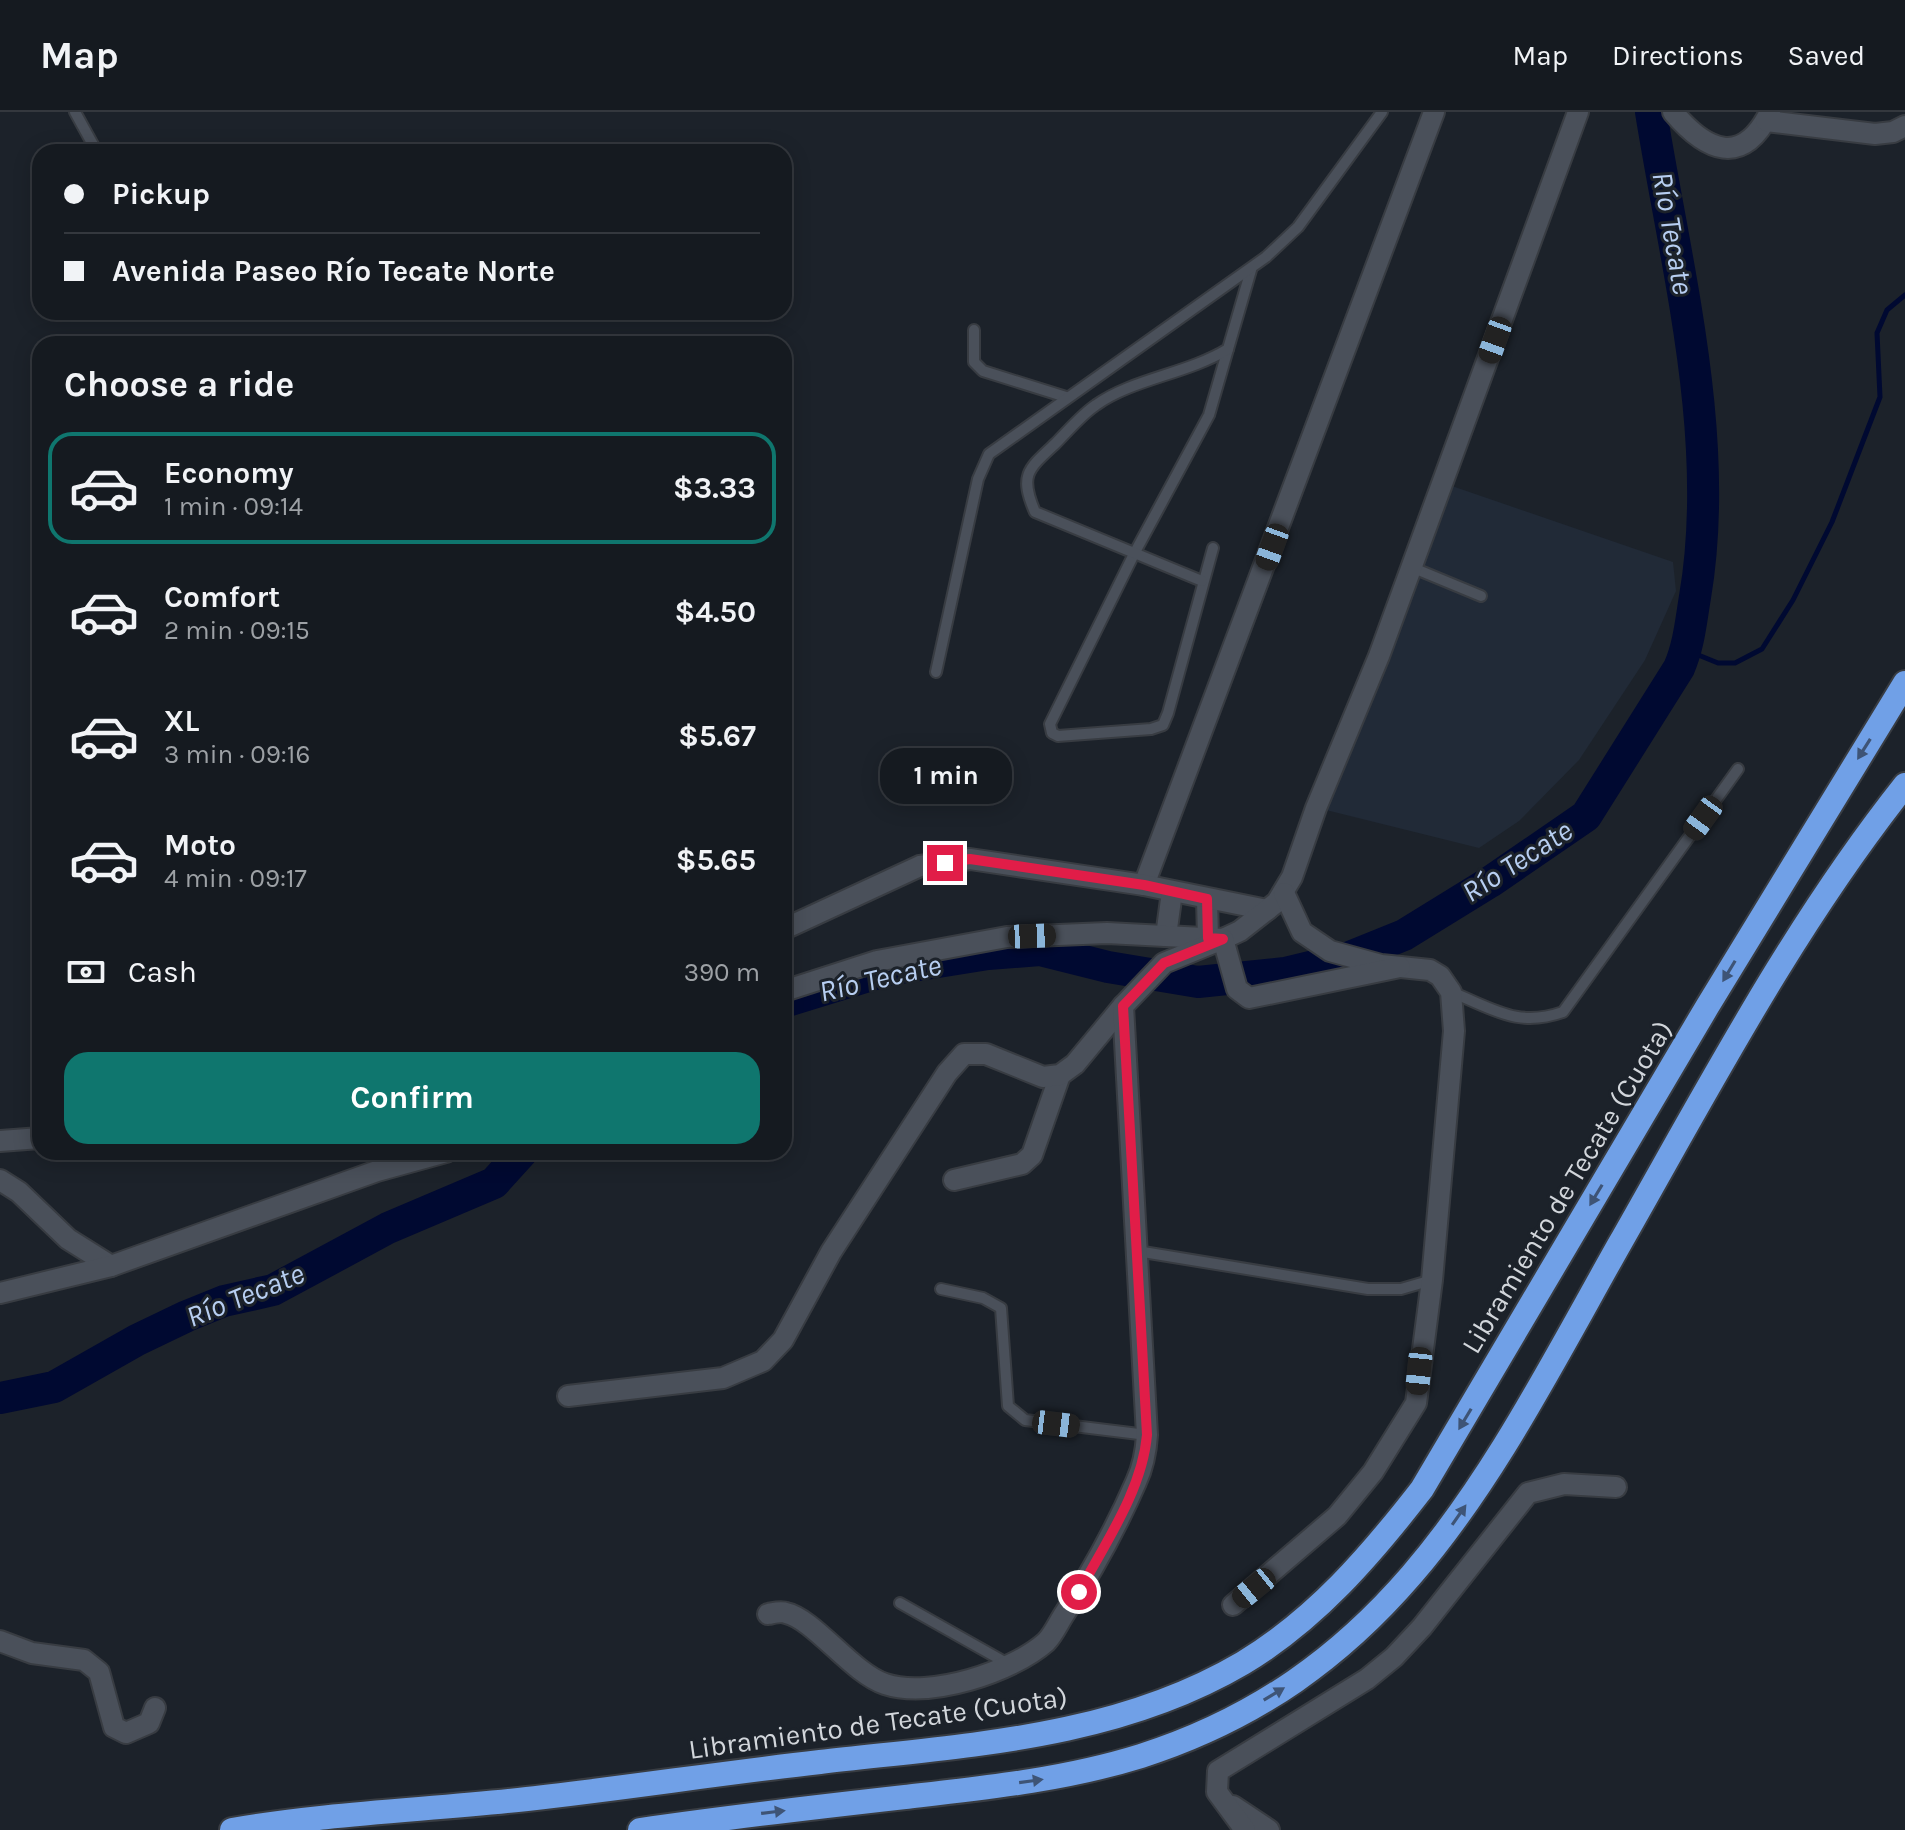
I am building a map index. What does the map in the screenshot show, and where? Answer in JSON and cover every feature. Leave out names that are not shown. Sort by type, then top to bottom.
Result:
[{"type":"highway","name":"Libramiento de Tecate (Cuota)","points":[[232,1830],[524,1799],[1042,1735],[1137,1711],[1243,1663],[1321,1605],[1382,1540],[1422,1489],[1724,980],[1905,683]]},
{"type":"highway","points":[[640,1830],[982,1788],[1108,1765],[1200,1734],[1249,1709],[1294,1683],[1352,1639],[1400,1592],[1484,1478],[1805,926],[1905,785]]},
{"type":"street","points":[[1144,885],[1434,112]]},
{"type":"street","points":[[568,1396],[723,1378],[763,1361],[783,1340],[831,1252],[947,1073],[964,1054],[986,1054],[1043,1077],[1060,1075],[1075,1064],[1129,999],[1164,963],[1267,910],[1284,893],[1411,567],[1578,112]]},
{"type":"street","points":[[1673,112],[1694,135],[1717,148],[1740,146],[1750,141],[1768,117],[1875,134],[1893,132],[1905,126]]},
{"type":"street","points":[[792,925],[920,866],[970,859],[1144,885],[1267,910]]},
{"type":"street","points":[[1166,936],[1172,892]]},
{"type":"street","points":[[1233,1605],[1337,1516],[1373,1472],[1416,1403],[1432,1280],[1454,1031],[1451,992],[1447,982],[1430,970],[1347,958],[1312,941],[1295,921],[1284,893]]},
{"type":"street","points":[[1207,899],[1215,939],[1237,989],[1244,997],[1257,998],[1400,967]]},
{"type":"street","points":[[792,988],[877,961],[1007,937],[1107,933],[1215,939]]},
{"type":"street","points":[[768,1614],[784,1612],[800,1619],[847,1659],[884,1684],[917,1686],[958,1683],[1011,1666],[1047,1640],[1079,1592],[1137,1482],[1145,1457],[1147,1435],[1137,1251],[1129,999]]},
{"type":"street","points":[[954,1180],[1022,1164],[1032,1155],[1060,1075]]},
{"type":"street","points":[[0,1141],[32,1139]]},
{"type":"street","points":[[0,1293],[111,1266],[377,1171],[417,1160]]},
{"type":"street","points":[[0,1180],[19,1192],[68,1239],[111,1266]]},
{"type":"street","points":[[1245,1830],[1217,1792],[1218,1771],[1367,1679],[1394,1657],[1422,1627],[1528,1493],[1564,1484],[1616,1487]]},
{"type":"street","points":[[0,1641],[32,1653],[84,1660],[99,1672],[114,1727],[126,1733],[149,1723],[155,1708]]},
{"type":"street","points":[[1223,1800],[1269,1830]]},
{"type":"lane","points":[[75,112],[93,144]]},
{"type":"lane","points":[[936,672],[983,464],[997,446],[1251,270],[1298,227],[1382,112]]},
{"type":"lane","points":[[1213,548],[1163,725],[1151,729],[1058,736],[1052,733],[1050,724],[1134,554],[1209,415],[1251,270]]},
{"type":"lane","points":[[974,330],[974,362],[983,371],[1066,397]]},
{"type":"lane","points":[[1202,581],[1035,512],[1026,490],[1028,469],[1095,405],[1130,388],[1193,368],[1228,349]]},
{"type":"lane","points":[[1411,567],[1481,596]]},
{"type":"lane","points":[[1451,992],[1520,1020],[1543,1019],[1563,1012],[1738,769]]},
{"type":"lane","points":[[1137,1251],[1368,1289],[1401,1289],[1432,1280]]},
{"type":"lane","points":[[941,1289],[983,1298],[1001,1308],[1008,1406],[1025,1420],[1147,1435]]},
{"type":"lane","points":[[900,1603],[1011,1666]]},
{"type":"shaded area","points":[[1449,485],[1673,562],[1676,591],[1645,660],[1579,760],[1519,821],[1479,848],[1326,810]]},
{"type":"waterway","name":"Río Tecate","points":[[792,1000],[888,970],[988,954],[1040,950],[1108,967],[1198,982],[1285,973],[1347,958],[1404,935],[1490,882],[1586,816],[1679,668],[1691,624],[1702,537],[1700,415],[1683,292],[1651,112]]},
{"type":"waterway","points":[[1686,650],[1718,663],[1735,663],[1762,649],[1793,600],[1832,522],[1880,397],[1877,333],[1887,310],[1905,295]]},
{"type":"waterway","name":"Río Tecate","points":[[0,1398],[54,1387],[187,1316],[224,1301],[273,1290],[388,1228],[494,1183],[515,1160]]},
{"type":"route","points":[[945,863],[970,859],[1144,885],[1207,899],[1208,938],[1223,939],[1164,963],[1123,1006],[1147,1435],[1145,1457],[1137,1482],[1079,1592]]}]
